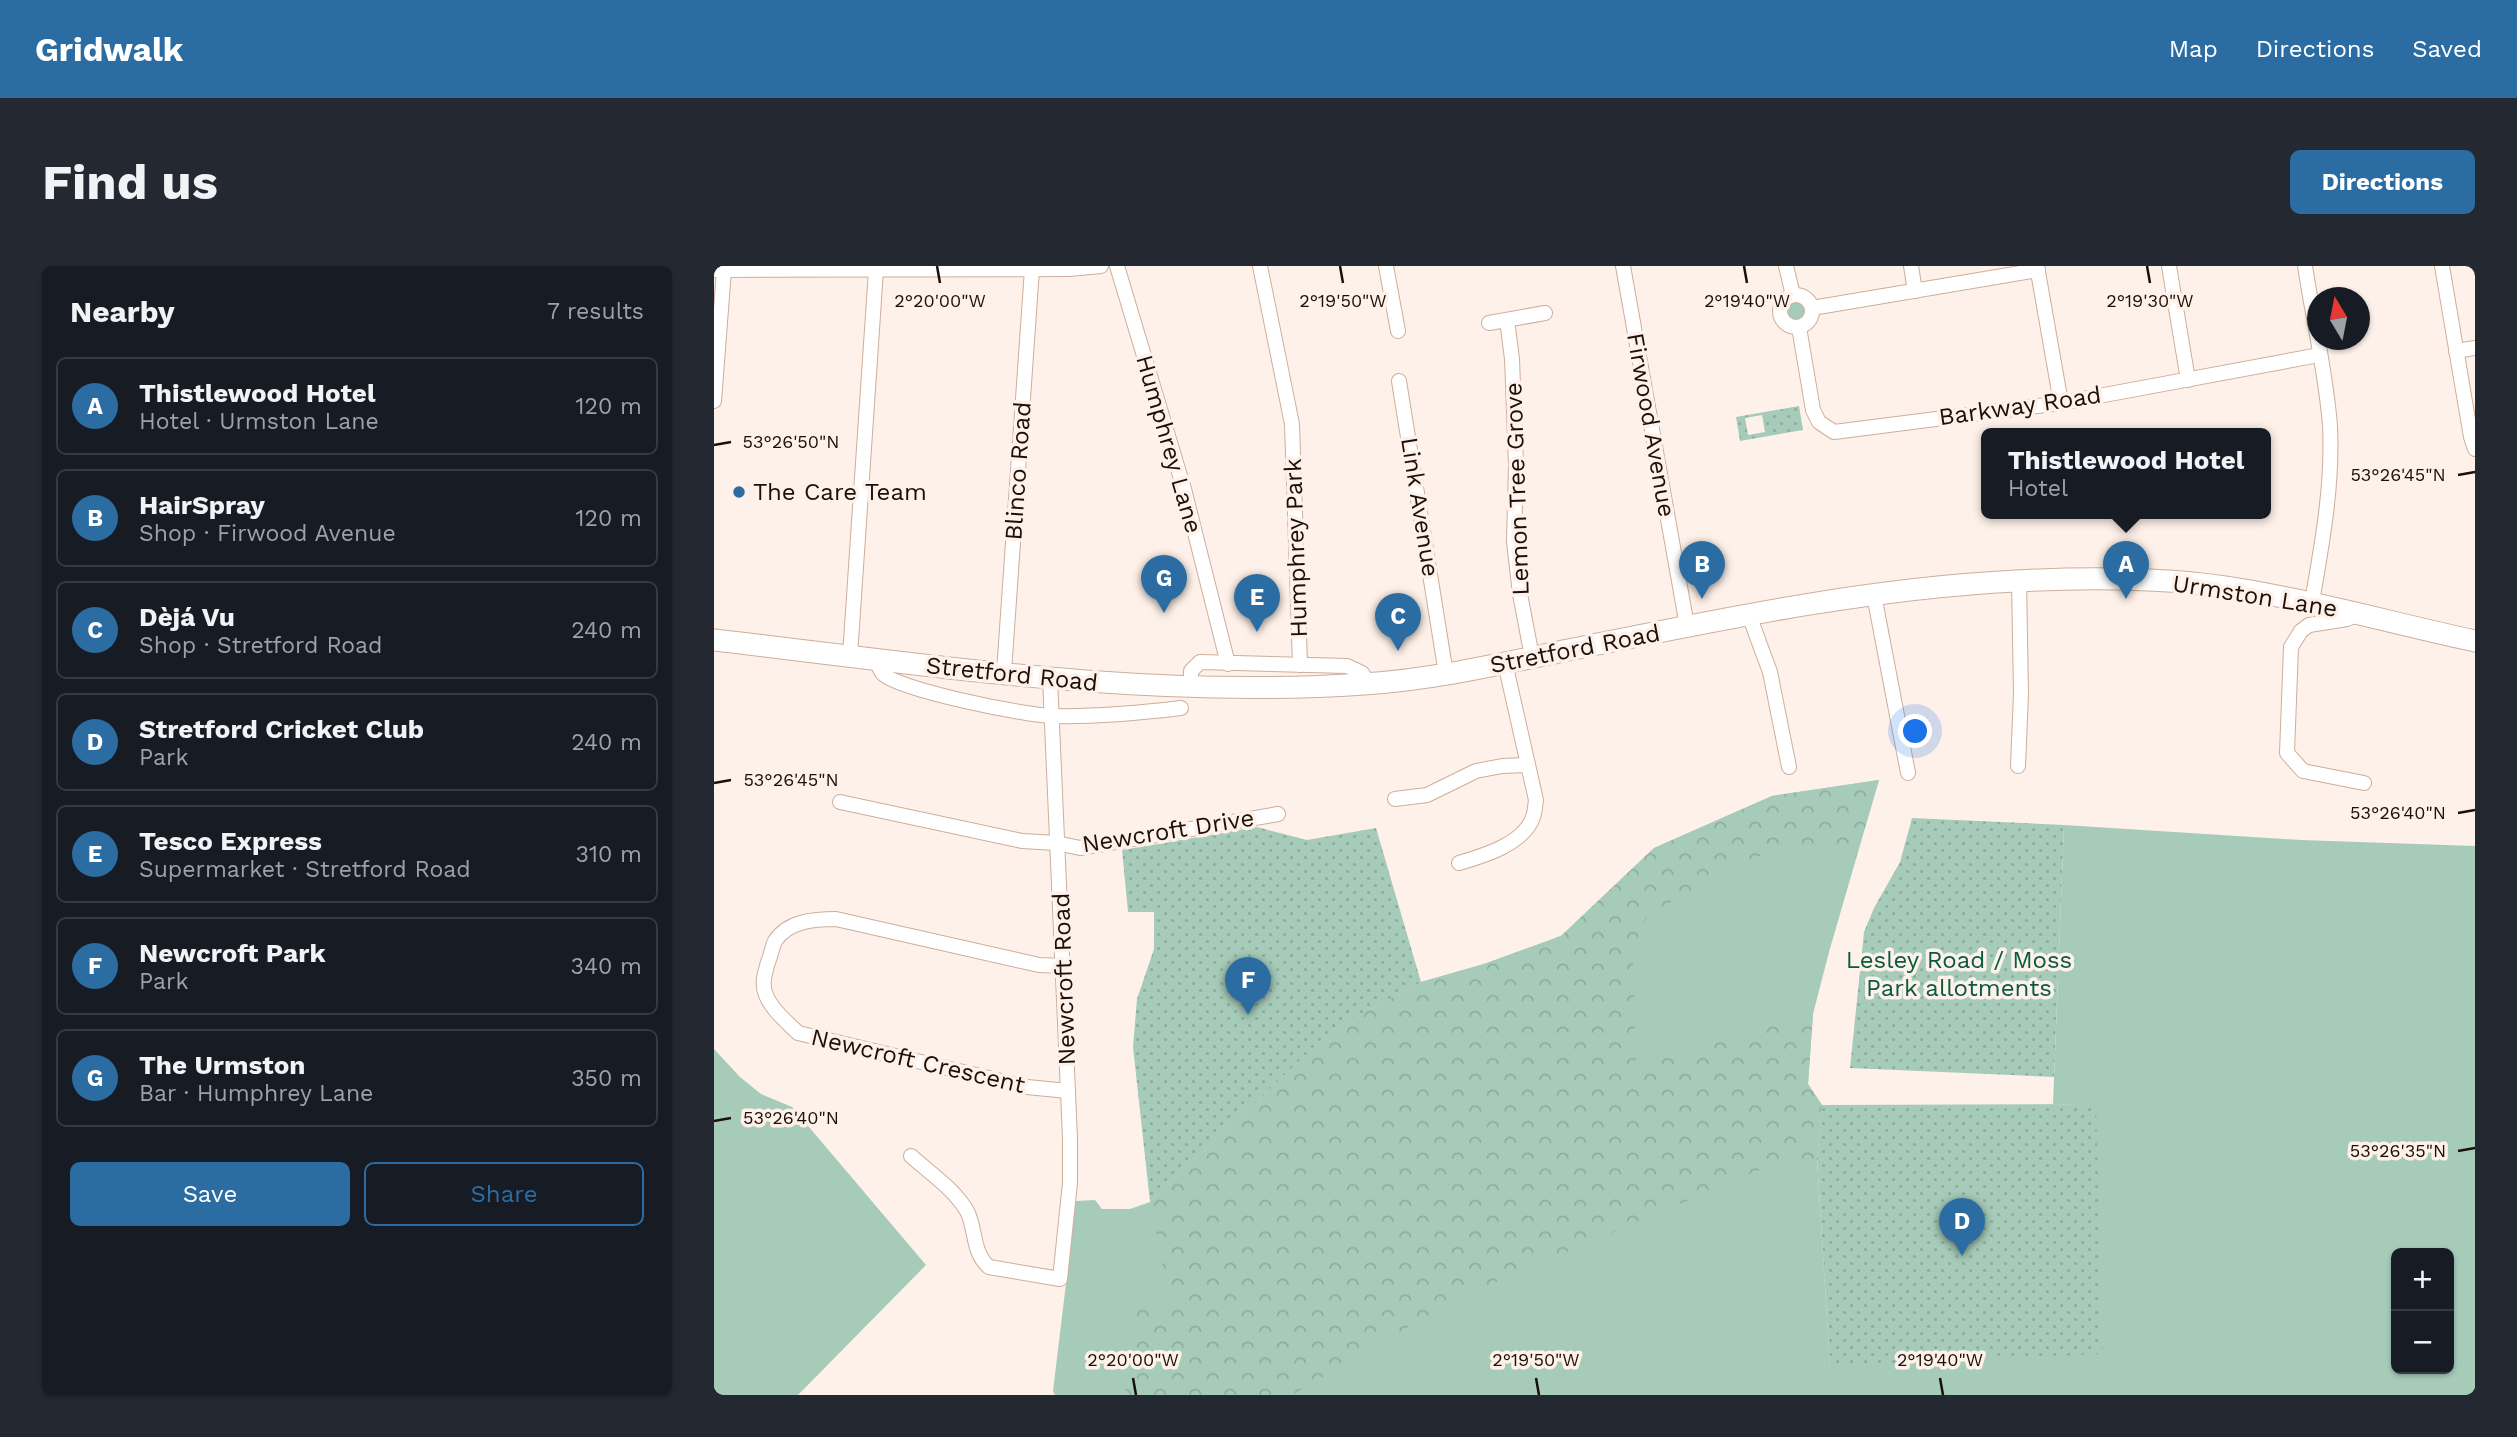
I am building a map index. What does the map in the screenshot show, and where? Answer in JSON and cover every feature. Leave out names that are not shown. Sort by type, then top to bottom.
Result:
[{"type":"main road","name":"Urmston Lane","points":[[1781,610],[1874,595],[2019,580],[2194,583],[2312,602],[2475,641]]},
{"type":"main road","name":"Stretford Road","points":[[714,640],[1095,683],[1205,691],[1369,684],[1446,674],[1781,610]]},
{"type":"street","points":[[714,401],[719,270],[1032,269],[1101,266]]},
{"type":"street","name":"Humphrey Lane","points":[[1116,266],[1184,489],[1228,664]]},
{"type":"street","name":"Humphrey Park","points":[[1260,266],[1293,434],[1300,665]]},
{"type":"street","points":[[1386,266],[1398,331]]},
{"type":"street","name":"Firwood Avenue","points":[[1623,266],[1687,626]]},
{"type":"street","points":[[1786,266],[1793,295]]},
{"type":"street","points":[[1911,266],[1915,291]]},
{"type":"street","points":[[2169,266],[2188,380]]},
{"type":"street","points":[[2305,266],[2330,424],[2326,515],[2312,602]]},
{"type":"street","points":[[2442,266],[2475,449]]},
{"type":"street","points":[[1812,308],[2038,268],[2061,403]]},
{"type":"street","name":"Blinco Road","points":[[1004,672],[1032,269]]},
{"type":"street","points":[[850,656],[876,270]]},
{"type":"street","points":[[1793,295],[1803,296],[1812,308],[1808,323],[1799,327],[1788,325],[1781,317],[1784,300],[1793,295]]},
{"type":"street","points":[[1489,323],[1545,313]]},
{"type":"street","name":"Lemon Tree Grove","points":[[1507,320],[1512,359],[1516,465],[1514,542],[1520,594],[1532,657]]},
{"type":"street","name":"Barkway Road","points":[[1799,327],[1813,410],[1819,422],[1833,432],[2061,403],[2319,355]]},
{"type":"street","points":[[2456,351],[2475,348]]},
{"type":"street","name":"Link Avenue","points":[[1399,382],[1446,674]]},
{"type":"street","points":[[2018,766],[2021,694],[2019,580]]},
{"type":"street","points":[[1874,595],[1908,773]]},
{"type":"street","points":[[2357,614],[2347,620],[2309,625],[2301,631],[2291,647],[2287,753],[2302,771],[2364,783]]},
{"type":"street","points":[[1749,615],[1770,672],[1788,767]]},
{"type":"street","name":"Stretford Road","points":[[876,660],[882,673],[927,691],[1050,716],[1123,715],[1181,708]]},
{"type":"street","points":[[1205,691],[1191,671],[1200,662],[1346,666],[1362,673],[1369,684]]},
{"type":"street","points":[[1459,863],[1483,856],[1511,841],[1524,831],[1533,818],[1536,800],[1505,663]]},
{"type":"street","name":"Newcroft Road","points":[[911,1156],[951,1190],[962,1204],[969,1215],[979,1253],[989,1267],[1060,1279],[1070,1183],[1064,966],[1050,678]]},
{"type":"street","points":[[1395,799],[1427,795],[1476,771],[1528,765]]},
{"type":"street","name":"Newcroft Drive","points":[[840,802],[1022,841],[1057,843],[1080,848],[1278,814]]},
{"type":"street","name":"Newcroft Crescent","points":[[1064,966],[1039,965],[836,919],[819,919],[789,928],[775,942],[762,981],[764,992],[772,1006],[797,1033],[1027,1087],[1068,1091]]},
{"type":"green space","points":[[1792,302],[1800,302],[1805,311],[1803,318],[1792,320],[1787,315],[1787,307]]},
{"type":"green space","points":[[1799,406],[1803,430],[1740,441],[1736,417]],"holes":[[[1762,415],[1765,432],[1748,435],[1745,418]]]},
{"type":"green space","points":[[1879,780],[1813,1014],[1808,1084],[1822,1105],[1817,1159],[1830,1366],[2096,1104],[2053,1104],[2064,825],[2301,840],[2475,846],[2475,1395],[1055,1395],[1053,1391],[1076,1201],[1095,1200],[1102,1209],[1130,1209],[1150,1202],[1332,1030],[1421,982],[1484,964],[1561,936],[1654,848],[1772,796]]},
{"type":"green space","points":[[1879,780],[1856,857],[1781,845],[1648,914],[1633,949],[1636,1065],[1813,1014],[1808,1084],[1822,1105],[1817,1159],[1786,1159],[1458,1298],[1292,1395],[1125,1395],[1137,1310],[1171,1307],[1150,1202],[1332,1030],[1421,982],[1484,964],[1561,936],[1654,848],[1772,796]]},
{"type":"green space","name":"Lesley Road / Moss Park allotments","points":[[1912,818],[2064,825],[2054,1077],[1850,1068],[1864,932],[1900,862]]},
{"type":"green space","points":[[1257,827],[1307,840],[1376,828],[1421,982],[1332,1030],[1150,1202],[1133,1047],[1137,999],[1154,949],[1154,912],[1128,912],[1122,850]]},
{"type":"green space","points":[[714,1049],[740,1077],[761,1094],[792,1107],[926,1265],[798,1395],[714,1395]]},
{"type":"green space","points":[[2096,1104],[2103,1354],[1830,1366],[1817,1159],[1822,1105]]},
{"type":"place","name":"The Care Team","points":[[739,492]]},
{"type":"place","name":"HairSpray","points":[[1702,599]]},
{"type":"place","name":"Thistlewood Hotel","points":[[2126,599]]},
{"type":"place","name":"The Urmston","points":[[1164,613]]},
{"type":"place","name":"Tesco Express","points":[[1257,632]]},
{"type":"place","name":"Dèjá Vu","points":[[1398,651]]},
{"type":"place","name":"Newcroft Park","points":[[1248,1015]]},
{"type":"place","name":"Stretford Cricket Club","points":[[1962,1256]]}]
